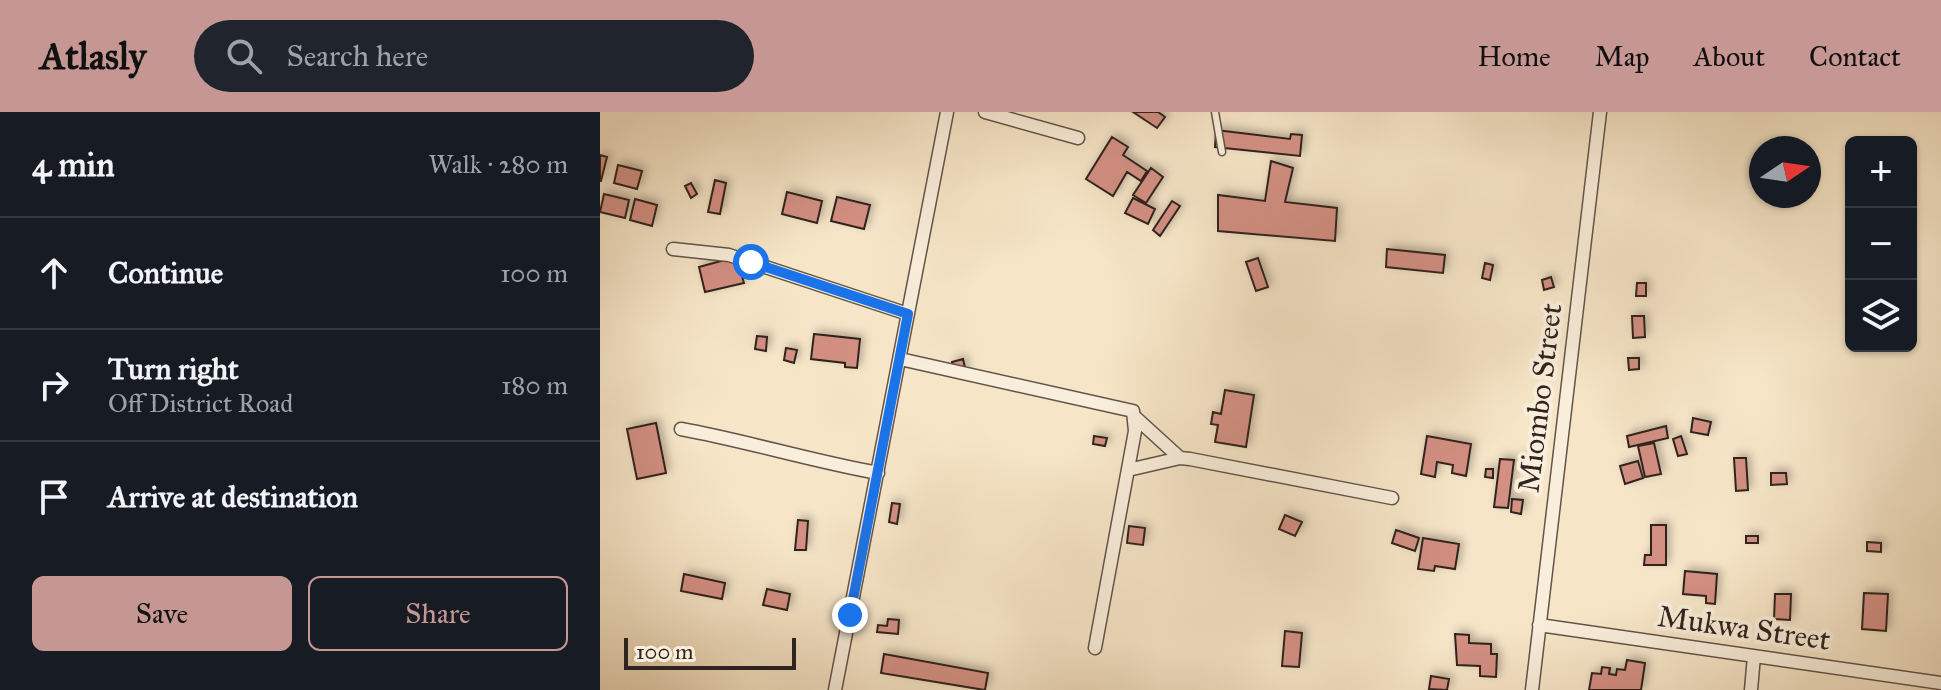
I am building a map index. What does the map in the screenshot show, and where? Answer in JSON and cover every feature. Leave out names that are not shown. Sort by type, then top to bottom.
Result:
[{"type":"street","points":[[835,690],[947,112]]},
{"type":"street","points":[[985,112],[1078,138]]},
{"type":"street","name":"Miombo Street","points":[[1532,690],[1600,112]]},
{"type":"street","points":[[673,249],[729,255],[908,314]]},
{"type":"street","points":[[900,359],[1133,411],[1135,417],[1128,470],[1095,648]]},
{"type":"street","points":[[1135,417],[1180,458]]},
{"type":"street","points":[[681,429],[878,473]]},
{"type":"street","points":[[1128,470],[1180,458],[1222,463],[1392,498]]},
{"type":"street","name":"Mukwa Street","points":[[1539,625],[1935,685]]},
{"type":"street","points":[[1751,690],[1754,656]]},
{"type":"lane","points":[[1215,112],[1222,152]]},
{"type":"building","points":[[1133,112],[1158,112],[1165,117],[1157,128]]},
{"type":"building","points":[[1216,130],[1290,139],[1291,134],[1302,135],[1300,156],[1215,147]]},
{"type":"building","points":[[1112,137],[1128,147],[1123,155],[1147,171],[1141,181],[1127,172],[1113,196],[1086,179]]},
{"type":"building","points":[[600,155],[607,157],[601,181],[600,181]]},
{"type":"building","points":[[1271,161],[1293,168],[1285,202],[1337,208],[1335,241],[1218,231],[1218,195],[1265,201]]},
{"type":"building","points":[[618,165],[642,171],[637,189],[614,183]]},
{"type":"building","points":[[1151,168],[1163,177],[1146,203],[1133,195]]},
{"type":"building","points":[[715,180],[726,183],[720,214],[708,212]]},
{"type":"building","points":[[691,183],[697,194],[691,198],[685,186]]},
{"type":"building","points":[[787,192],[822,201],[817,223],[782,214]]},
{"type":"building","points":[[604,194],[629,200],[625,218],[600,212]]},
{"type":"building","points":[[837,197],[870,205],[864,229],[831,221]]},
{"type":"building","points":[[1133,198],[1155,209],[1148,224],[1125,213]]},
{"type":"building","points":[[635,199],[657,205],[652,226],[630,220]]},
{"type":"building","points":[[1172,201],[1180,206],[1160,236],[1153,230]]},
{"type":"building","points":[[1387,249],[1445,255],[1443,273],[1386,267]]},
{"type":"building","points":[[743,255],[746,272],[741,273],[744,283],[705,292],[699,267]]},
{"type":"building","points":[[1258,258],[1268,287],[1256,291],[1246,262]]},
{"type":"building","points":[[1485,263],[1493,265],[1490,280],[1482,278]]},
{"type":"building","points":[[1551,277],[1554,287],[1544,290],[1542,280]]},
{"type":"building","points":[[1637,283],[1646,283],[1646,296],[1636,296]]},
{"type":"building","points":[[1632,316],[1644,316],[1645,337],[1633,338]]},
{"type":"building","points":[[814,334],[860,339],[857,368],[845,367],[845,363],[811,359]]},
{"type":"building","points":[[757,336],[767,337],[766,351],[755,349]]},
{"type":"building","points":[[786,348],[797,350],[794,363],[784,360]]},
{"type":"building","points":[[1628,358],[1639,358],[1639,369],[1629,370]]},
{"type":"building","points":[[963,359],[966,372],[955,375],[952,362]]},
{"type":"building","points":[[1225,390],[1254,395],[1246,447],[1215,442],[1218,425],[1211,424],[1213,412],[1221,414]]},
{"type":"building","points":[[1693,418],[1711,422],[1708,435],[1691,432]]},
{"type":"building","points":[[656,423],[666,473],[637,479],[627,429]]},
{"type":"building","points":[[1666,426],[1668,438],[1629,447],[1627,436]]},
{"type":"building","points":[[1094,436],[1107,438],[1105,446],[1093,444]]},
{"type":"building","points":[[1427,436],[1471,444],[1466,476],[1452,473],[1453,465],[1437,462],[1435,477],[1421,474]]},
{"type":"building","points":[[1681,436],[1687,454],[1678,456],[1673,439]]},
{"type":"building","points":[[1654,443],[1661,474],[1645,477],[1638,446]]},
{"type":"building","points":[[1519,458],[1527,459],[1526,469],[1518,468]]},
{"type":"building","points":[[1734,458],[1746,458],[1748,490],[1736,491]]},
{"type":"building","points":[[1500,459],[1514,460],[1508,508],[1494,507]]},
{"type":"building","points":[[1638,461],[1643,478],[1625,484],[1620,466]]},
{"type":"building","points":[[1486,469],[1493,469],[1493,478],[1485,477]]},
{"type":"building","points":[[1771,473],[1786,473],[1787,484],[1771,485]]},
{"type":"building","points":[[1512,499],[1523,500],[1521,514],[1511,512]]},
{"type":"building","points":[[892,503],[900,504],[897,524],[889,522]]},
{"type":"building","points":[[1285,515],[1302,522],[1295,536],[1279,529]]},
{"type":"building","points":[[798,520],[808,521],[806,550],[795,550]]},
{"type":"building","points":[[1651,525],[1666,525],[1666,565],[1644,565],[1645,555],[1651,555]]},
{"type":"building","points":[[1129,526],[1145,528],[1143,545],[1127,543]]},
{"type":"building","points":[[1396,530],[1419,538],[1415,551],[1392,543]]},
{"type":"building","points":[[1746,536],[1758,536],[1758,543],[1746,543]]},
{"type":"building","points":[[1423,538],[1459,544],[1455,569],[1435,566],[1434,571],[1418,569]]},
{"type":"building","points":[[1867,542],[1881,543],[1881,552],[1867,551]]},
{"type":"building","points":[[1685,571],[1717,574],[1715,604],[1706,603],[1706,596],[1683,594]]},
{"type":"building","points":[[684,574],[725,583],[722,599],[681,591]]},
{"type":"building","points":[[767,589],[790,594],[787,610],[763,605]]},
{"type":"building","points":[[1864,593],[1888,594],[1886,631],[1862,629]]},
{"type":"building","points":[[1775,594],[1791,594],[1790,620],[1774,619]]},
{"type":"building","points":[[888,619],[899,620],[898,634],[877,632],[878,625],[887,626]]},
{"type":"building","points":[[1285,631],[1302,633],[1299,667],[1282,666]]},
{"type":"building","points":[[1455,634],[1469,635],[1469,643],[1491,644],[1491,654],[1497,654],[1496,677],[1480,676],[1480,666],[1457,665]]},
{"type":"building","points":[[884,654],[988,673],[985,690],[881,673]]},
{"type":"building","points":[[1627,660],[1645,663],[1641,690],[1589,690],[1592,673],[1601,674],[1602,667],[1610,668],[1609,674],[1616,675],[1617,669],[1625,670]]},
{"type":"building","points":[[1431,676],[1449,679],[1447,690],[1429,689]]},
{"type":"route","points":[[751,262],[908,314],[850,615]]}]
